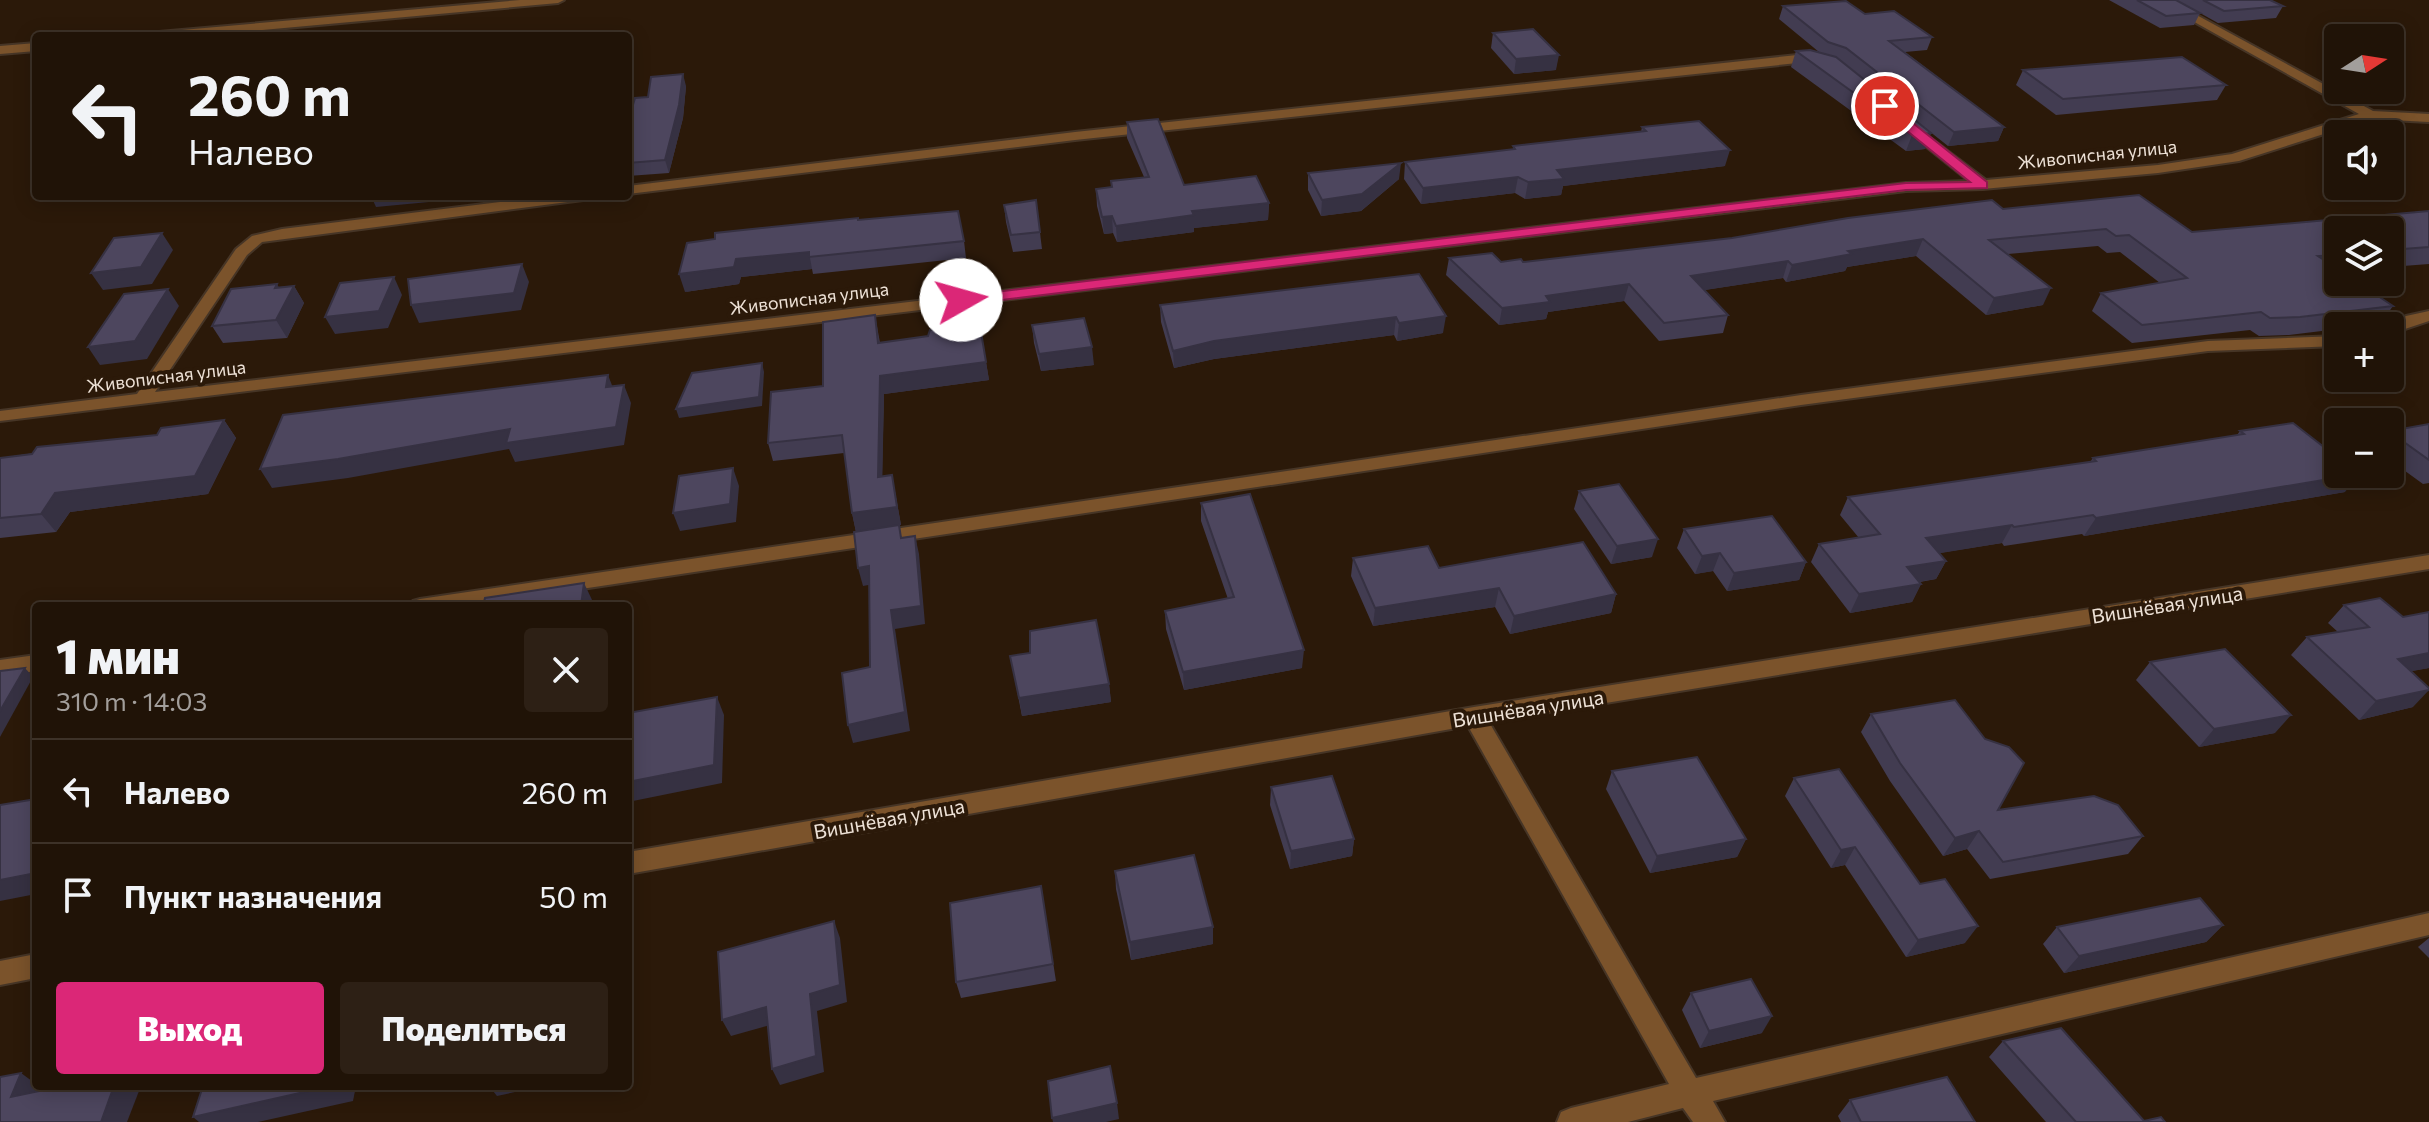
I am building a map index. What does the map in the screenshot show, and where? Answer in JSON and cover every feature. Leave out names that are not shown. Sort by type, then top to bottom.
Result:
[{"type":"street","points":[[203,32],[558,0]]},
{"type":"street","points":[[2161,0],[2370,115]]},
{"type":"street","points":[[0,50],[32,47]]},
{"type":"street","points":[[632,190],[1075,136],[1807,58],[1836,67]]},
{"type":"street","name":"Живописная улица","points":[[0,416],[1891,188],[1983,185],[2158,169],[2234,158],[2370,115],[2429,118]]},
{"type":"street","points":[[1897,116],[1983,185]]},
{"type":"street","points":[[142,399],[241,252],[257,239],[282,233],[550,200]]},
{"type":"street","points":[[2404,323],[2429,316]]},
{"type":"street","points":[[447,602],[1801,400],[2208,346],[2324,342]]},
{"type":"street","name":"Вишнёвая улица","points":[[632,862],[1474,716],[2429,562]]},
{"type":"street","points":[[0,668],[32,664]]},
{"type":"street","points":[[1474,716],[1689,1093],[1711,1122]]},
{"type":"street","points":[[1571,1122],[2429,924]]},
{"type":"street","points":[[0,973],[32,967]]},
{"type":"building","points":[[2137,0],[2176,0],[2200,13],[2166,16]]},
{"type":"building","points":[[2203,0],[2270,0],[2283,6],[2224,11]]},
{"type":"building","points":[[1846,1],[1865,14],[1894,11],[1932,37],[1889,41],[2004,127],[1954,132],[1846,48],[1828,42],[1783,6]]},
{"type":"building","points":[[1533,29],[1559,55],[1516,59],[1493,33]]},
{"type":"building","points":[[1810,50],[1836,57],[1931,133],[1912,135],[1796,51]]},
{"type":"building","points":[[2182,57],[2226,85],[2063,99],[2023,70]]},
{"type":"building","points":[[683,74],[679,105],[665,160],[632,163],[632,108],[635,98],[648,97],[651,77]]},
{"type":"building","points":[[1158,119],[1184,185],[1256,176],[1269,203],[1192,211],[1194,215],[1116,226],[1112,216],[1102,217],[1096,189],[1112,187],[1111,181],[1149,177],[1127,122]]},
{"type":"building","points":[[1699,121],[1730,150],[1557,170],[1564,179],[1528,182],[1518,177],[1423,188],[1405,162],[1646,131],[1642,127]]},
{"type":"building","points":[[1401,163],[1362,194],[1322,200],[1308,173]]},
{"type":"building","points":[[2139,195],[2192,232],[2324,220],[2324,256],[2318,256],[2324,260],[2324,296],[2378,296],[2393,306],[2300,317],[2270,318],[2261,312],[2142,325],[2101,293],[2187,278],[2129,235],[2116,236],[2106,229],[1989,240],[2051,288],[1994,298],[1923,239],[1848,251],[1852,254],[1792,265],[1788,261],[1691,276],[1728,315],[1664,323],[1629,284],[1546,296],[1550,302],[1502,308],[1449,258],[1492,253],[1501,262],[1521,259],[1523,262],[1732,238],[1848,218],[1992,200],[2003,209]]},
{"type":"building","points":[[1036,200],[1040,232],[1011,235],[1004,205]]},
{"type":"building","points":[[958,211],[964,241],[809,257],[809,252],[736,259],[734,267],[679,274],[687,243],[715,239],[715,233]]},
{"type":"building","points":[[2429,211],[2429,247],[2404,249],[2404,216],[2373,216]]},
{"type":"building","points":[[162,233],[141,267],[91,273],[114,238]]},
{"type":"building","points":[[522,264],[514,293],[411,305],[408,279]]},
{"type":"building","points":[[1419,274],[1446,316],[1399,323],[1396,317],[1214,341],[1173,351],[1160,305]]},
{"type":"building","points":[[394,277],[379,311],[325,317],[340,283]]},
{"type":"building","points":[[277,284],[275,288],[294,286],[276,320],[212,326],[231,289]]},
{"type":"building","points":[[168,289],[135,341],[88,347],[124,294]]},
{"type":"building","points":[[875,315],[878,343],[928,336],[930,330],[961,325],[962,334],[981,332],[986,362],[880,376],[878,477],[892,475],[897,507],[852,513],[842,435],[768,443],[771,392],[823,386],[823,322]]},
{"type":"building","points":[[1084,318],[1092,347],[1039,354],[1032,325]]},
{"type":"building","points":[[762,363],[759,397],[676,409],[692,373]]},
{"type":"building","points":[[608,375],[606,387],[624,385],[616,427],[506,443],[510,429],[338,459],[260,469],[283,415]]},
{"type":"building","points":[[224,420],[195,476],[55,493],[41,514],[0,518],[0,458],[32,454],[37,447],[157,435],[161,428]]},
{"type":"building","points":[[2293,423],[2324,447],[2324,480],[2096,518],[2093,515],[1926,538],[1946,561],[1907,567],[1921,584],[1859,594],[1819,544],[1880,534],[1848,497],[2096,461],[2093,458],[2244,434],[2240,431]]},
{"type":"building","points":[[2429,424],[2429,460],[2404,442],[2404,428]]},
{"type":"building","points":[[733,468],[730,504],[673,513],[679,476]]},
{"type":"building","points":[[1619,484],[1658,539],[1617,546],[1579,491]]},
{"type":"building","points":[[1250,494],[1304,650],[1183,672],[1165,611],[1234,597],[1201,503]]},
{"type":"building","points":[[1772,516],[1806,562],[1734,573],[1720,553],[1702,556],[1684,529]]},
{"type":"building","points":[[899,525],[901,538],[915,536],[921,606],[891,610],[905,712],[848,725],[842,673],[870,667],[869,566],[858,568],[854,532]]},
{"type":"building","points":[[1583,542],[1616,594],[1514,616],[1499,588],[1375,608],[1353,558],[1428,546],[1439,568]]},
{"type":"building","points":[[584,583],[582,602],[484,602],[485,598]]},
{"type":"building","points":[[2380,598],[2403,617],[2429,612],[2429,653],[2398,659],[2429,690],[2376,701],[2307,637],[2369,627],[2344,605]]},
{"type":"building","points":[[1096,620],[1109,684],[1019,698],[1010,656],[1030,653],[1030,631]]},
{"type":"building","points":[[2225,649],[2291,715],[2214,729],[2150,662]]},
{"type":"building","points":[[25,668],[0,711],[0,671]]},
{"type":"building","points":[[717,697],[714,765],[632,781],[632,712]]},
{"type":"building","points":[[1955,700],[1985,739],[2009,747],[2024,763],[1998,810],[2094,796],[2118,805],[2143,836],[2003,862],[1979,831],[1955,838],[1900,763],[1871,714]]},
{"type":"building","points":[[1697,757],[1746,839],[1657,856],[1612,771]]},
{"type":"building","points":[[1839,769],[1920,884],[1945,879],[1978,926],[1918,940],[1855,847],[1841,850],[1794,778]]},
{"type":"building","points":[[1332,776],[1354,839],[1291,851],[1271,787]]},
{"type":"building","points":[[32,800],[32,874],[0,880],[0,805]]},
{"type":"building","points":[[1194,855],[1213,927],[1130,942],[1115,871]]},
{"type":"building","points":[[1041,886],[1053,964],[956,982],[950,903]]},
{"type":"building","points":[[2200,898],[2223,925],[2079,956],[2057,927]]},
{"type":"building","points":[[834,921],[840,985],[810,994],[816,1056],[772,1069],[766,1007],[722,1020],[718,952]]},
{"type":"building","points":[[1751,979],[1772,1016],[1709,1031],[1691,993]]},
{"type":"building","points":[[2061,1028],[2144,1121],[2161,1117],[2165,1122],[2076,1122],[2003,1041]]},
{"type":"building","points":[[1110,1066],[1117,1103],[1052,1118],[1048,1081]]},
{"type":"building","points":[[21,1073],[11,1097],[44,1090],[113,1090],[101,1122],[0,1122],[0,1077]]},
{"type":"building","points":[[1947,1077],[1975,1122],[1861,1122],[1850,1100]]},
{"type":"building","points":[[202,1090],[313,1090],[193,1117]]},
{"type":"route","points":[[961,300],[1906,187],[1983,185],[1885,106]]}]
